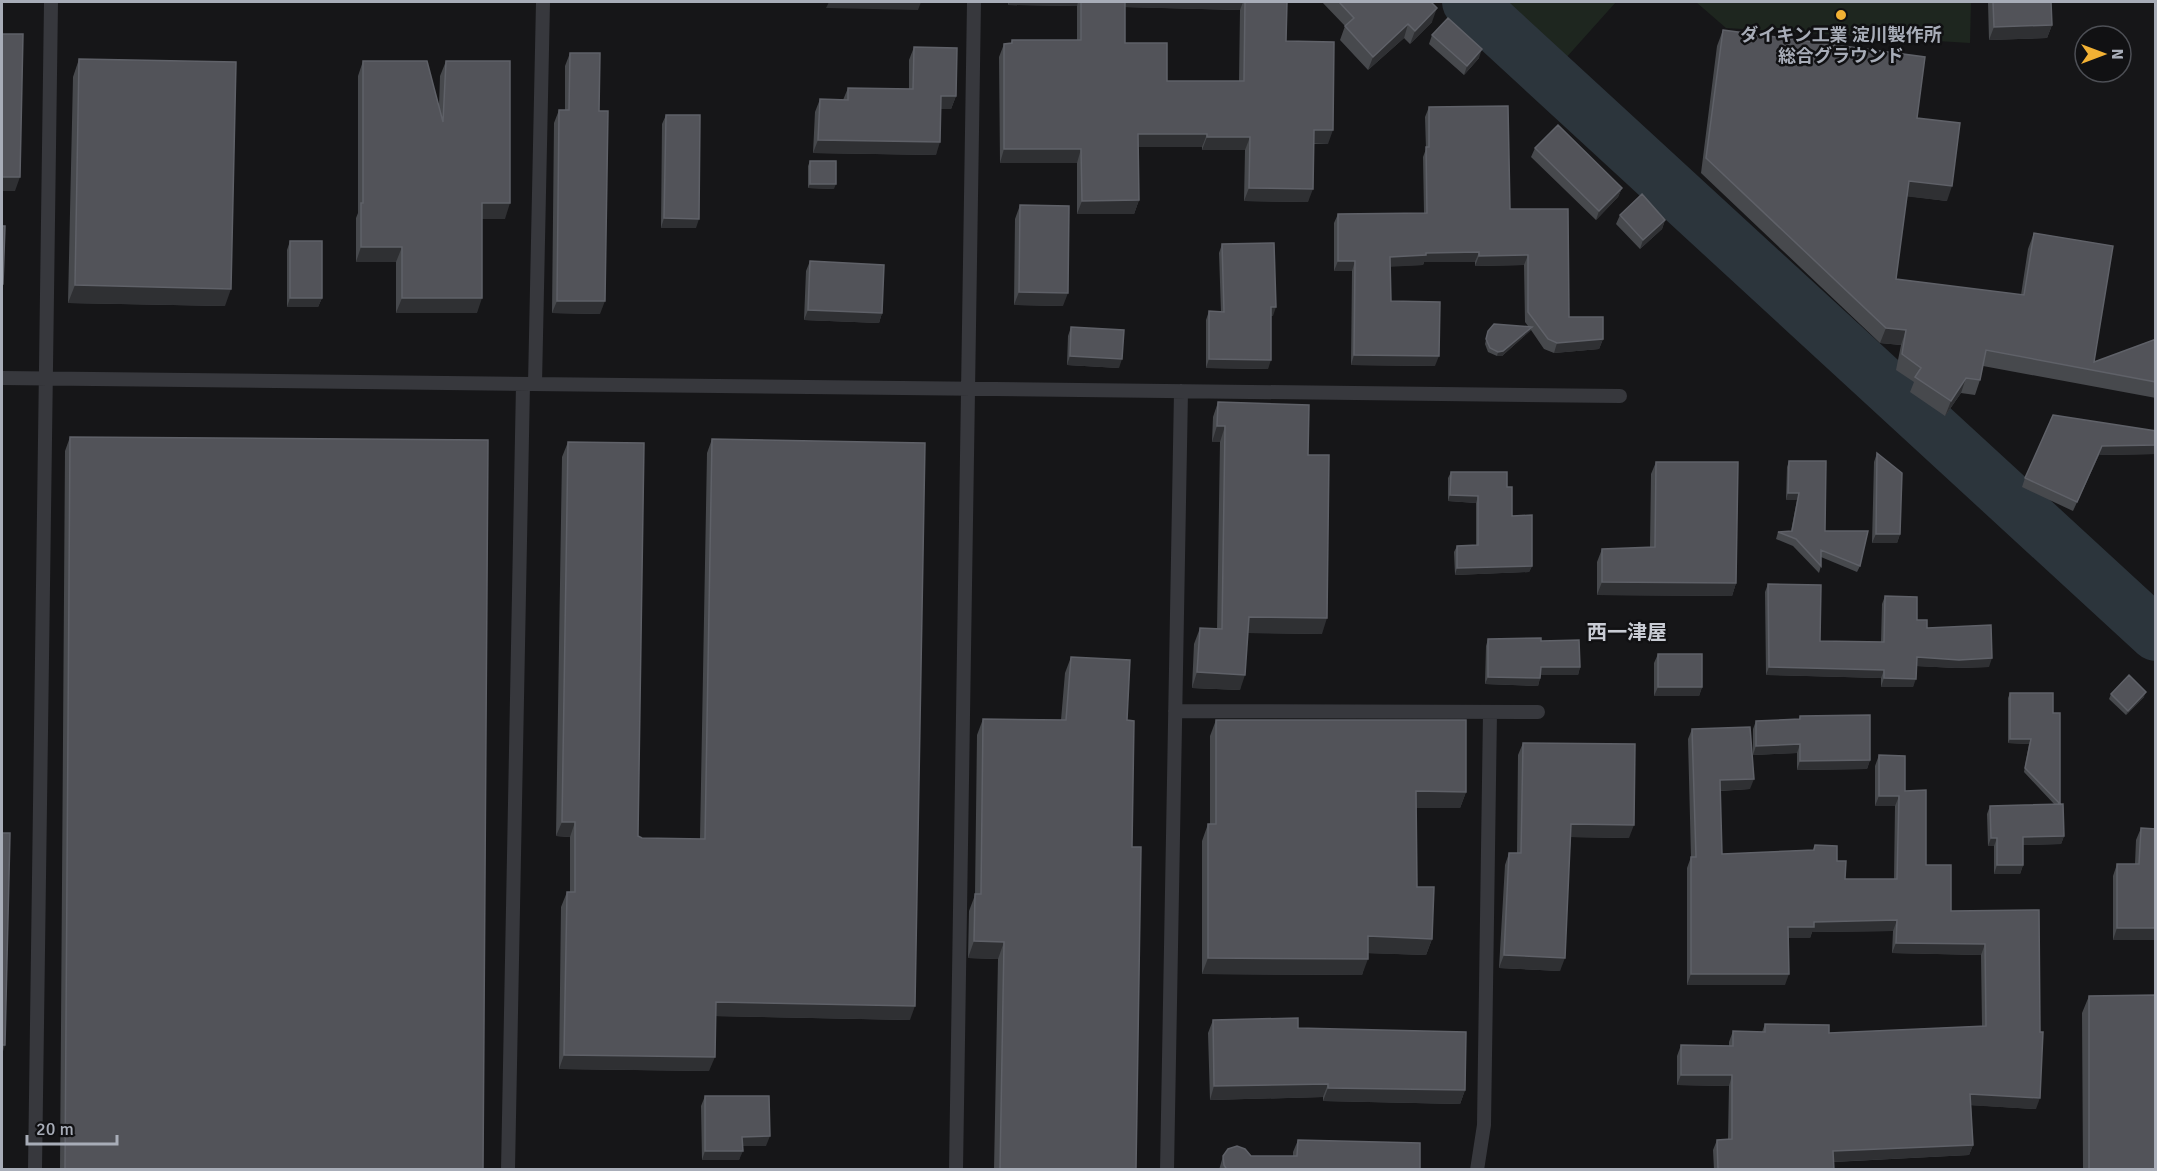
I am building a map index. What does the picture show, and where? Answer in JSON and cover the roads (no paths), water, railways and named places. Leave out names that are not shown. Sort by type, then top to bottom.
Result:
[{"type":"lane","points":[[35,1170],[51,2]]},
{"type":"lane","points":[[508,1170],[529,384],[543,2]]},
{"type":"lane","points":[[956,1170],[974,2]]},
{"type":"lane","points":[[2,378],[1620,396]]},
{"type":"lane","points":[[1167,1170],[1181,391]]},
{"type":"lane","points":[[1175,711],[1538,712]]},
{"type":"lane","points":[[1477,1170],[1484,1125],[1490,712]]},
{"type":"waterway","points":[[1469,2],[2156,634]]},
{"type":"place","name":"ダイキン工業 淀川製作所 総合グラウンド","points":[[1841,15]]},
{"type":"district","name":"西一津屋","points":[[1627,632]]}]
